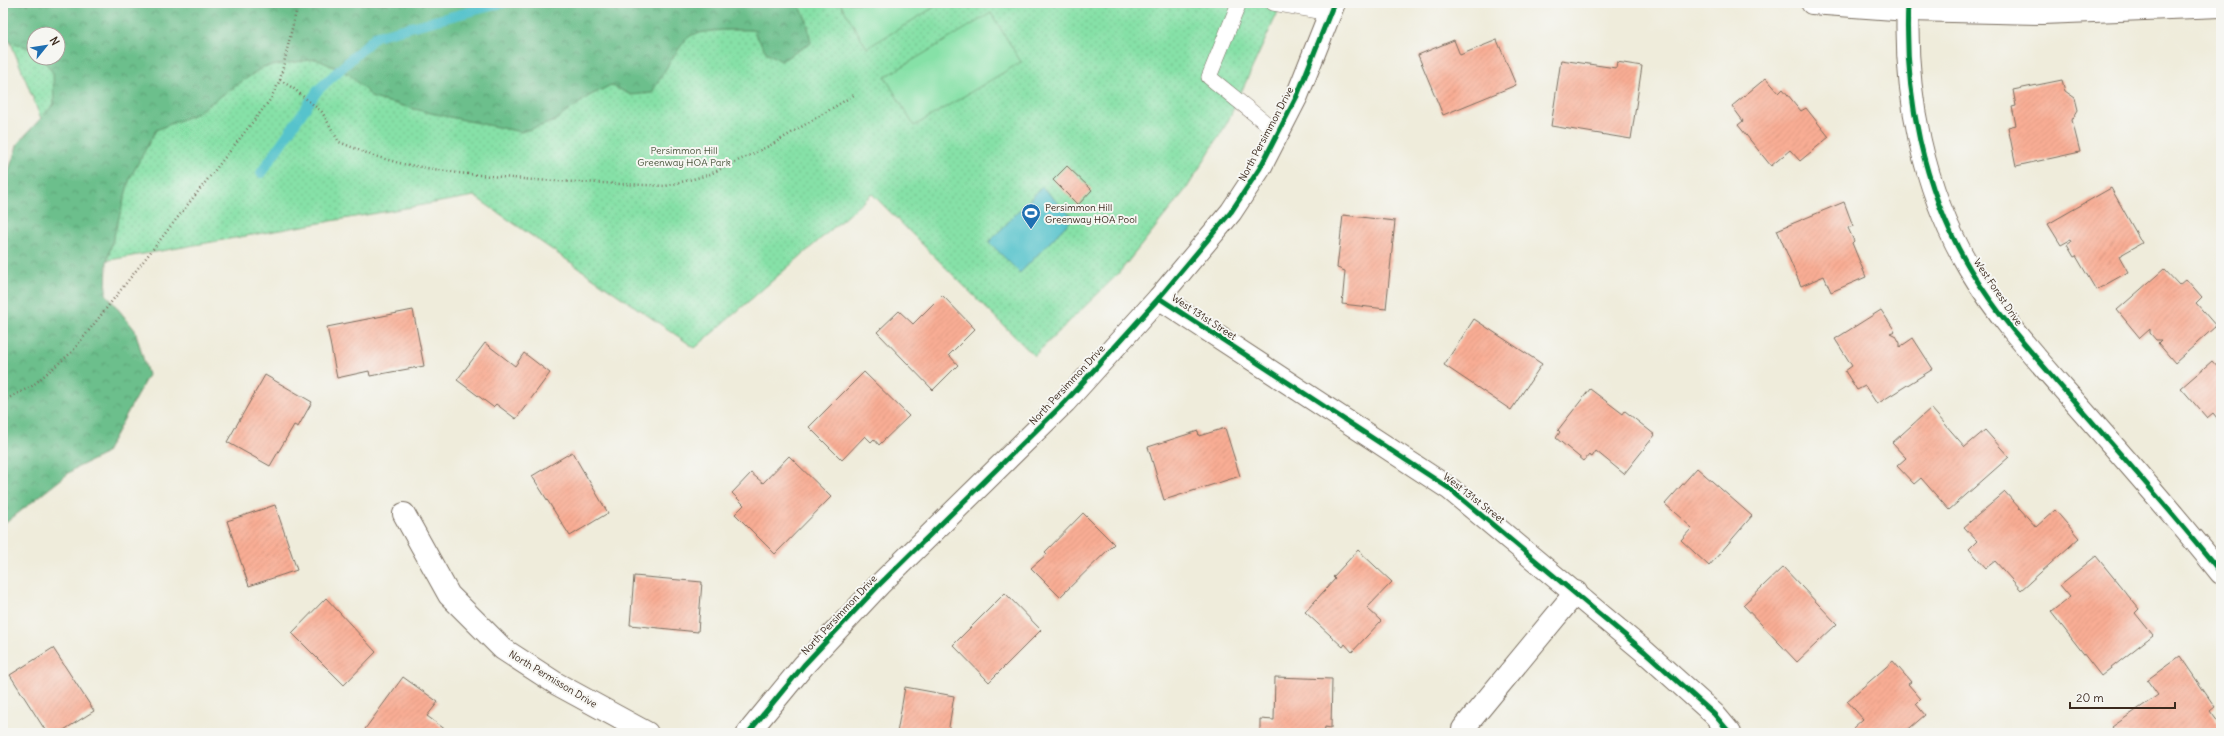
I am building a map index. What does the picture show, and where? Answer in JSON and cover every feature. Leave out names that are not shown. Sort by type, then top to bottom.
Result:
[{"type":"street","points":[[1812,3],[2042,13],[2221,6]]},
{"type":"street","name":"West Forest Drive","points":[[1908,7],[1910,78],[1920,144],[1940,208],[1969,268],[2006,324],[2182,525],[2221,573]]},
{"type":"street","name":"North Persimmon Drive","points":[[748,733],[804,665],[879,585],[1065,402],[1159,298],[1232,212],[1260,168],[1298,96],[1332,8]]},
{"type":"street","name":"West 131st Street","points":[[1159,298],[1450,489],[1576,592],[1714,714],[1730,733]]},
{"type":"street","name":"North Permisson Drive","points":[[404,514],[448,596],[503,649],[557,684],[647,733]]},
{"type":"street","points":[[1463,729],[1576,592]]},
{"type":"lane","points":[[1239,3],[1209,77],[1278,133]]},
{"type":"lane","points":[[1273,3],[1332,8]]},
{"type":"path","points":[[3,401],[32,386],[72,352],[270,100],[280,80],[298,3]]},
{"type":"path","points":[[280,80],[294,88],[322,112],[339,142],[374,156],[403,164],[458,173],[534,180],[666,186],[708,175],[773,144],[854,95]]},
{"type":"green space","name":"Persimmon Hill Greenway HOA Park","points":[[3,3],[1282,3],[1227,123],[1187,188],[1118,274],[1034,356],[872,194],[695,348],[474,196],[98,262],[3,23]]},
{"type":"green space","points":[[3,3],[798,3],[807,21],[811,43],[781,61],[766,52],[753,30],[714,31],[692,35],[682,44],[652,93],[631,95],[611,85],[589,96],[553,122],[521,132],[426,112],[373,98],[349,74],[316,59],[263,67],[195,114],[156,130],[130,178],[107,261],[106,294],[135,330],[148,375],[105,454],[74,469],[3,525],[5,182],[18,143],[54,104],[53,73],[48,66],[66,66],[66,26],[26,26],[26,47],[3,39]]},
{"type":"green space","points":[[840,3],[941,3],[867,48]]},
{"type":"green space","points":[[991,13],[1021,62],[914,126],[885,77]]},
{"type":"water","name":"Persimmon Hill Greenway HOA Pool","points":[[1042,187],[1073,218],[1020,273],[989,242]]},
{"type":"building","points":[[1454,40],[1460,55],[1497,40],[1516,85],[1443,115],[1418,55]]},
{"type":"building","points":[[1561,60],[1616,68],[1617,62],[1642,66],[1631,139],[1551,126]]},
{"type":"building","points":[[1766,78],[1779,93],[1783,89],[1801,111],[1806,108],[1829,137],[1800,161],[1790,150],[1771,166],[1738,125],[1743,121],[1732,106]]},
{"type":"building","points":[[2062,80],[2065,91],[2075,98],[2078,110],[2072,120],[2080,152],[2016,166],[2008,127],[2016,125],[2012,107],[2016,106],[2013,90]]},
{"type":"building","points":[[1067,166],[1092,190],[1078,205],[1053,180]]},
{"type":"building","points":[[2111,188],[2142,243],[2119,256],[2128,272],[2096,290],[2076,256],[2074,257],[2067,245],[2071,242],[2070,240],[2061,245],[2048,224]]},
{"type":"building","points":[[1844,202],[1853,226],[1848,228],[1854,241],[1852,243],[1866,277],[1831,292],[1824,276],[1801,286],[1777,230]]},
{"type":"building","points":[[1343,215],[1395,221],[1386,309],[1342,304],[1345,271],[1337,268]]},
{"type":"building","points":[[2164,269],[2179,285],[2186,279],[2202,297],[2196,303],[2216,326],[2175,363],[2158,343],[2161,340],[2156,340],[2150,333],[2150,329],[2140,338],[2117,310]]},
{"type":"building","points":[[942,295],[975,329],[949,355],[958,365],[933,390],[877,332],[899,311],[913,324]]},
{"type":"building","points":[[413,310],[424,366],[370,376],[369,371],[337,378],[327,327]]},
{"type":"building","points":[[1881,310],[1895,331],[1890,333],[1896,336],[1900,343],[1900,347],[1913,338],[1933,369],[1877,404],[1865,386],[1857,390],[1845,371],[1852,366],[1835,339]]},
{"type":"building","points":[[1474,319],[1542,364],[1511,410],[1444,365]]},
{"type":"building","points":[[485,343],[515,366],[524,353],[550,373],[516,419],[496,404],[493,407],[457,380]]},
{"type":"building","points":[[2212,361],[2221,371],[2221,423],[2213,413],[2207,418],[2181,388]]},
{"type":"building","points":[[864,372],[909,416],[879,445],[874,439],[871,442],[865,436],[842,460],[809,427]]},
{"type":"building","points":[[265,375],[312,402],[298,427],[294,425],[270,466],[227,442]]},
{"type":"building","points":[[1590,389],[1623,414],[1625,411],[1655,435],[1624,474],[1596,451],[1592,457],[1589,455],[1584,461],[1556,438],[1560,432],[1558,430]]},
{"type":"building","points":[[1931,408],[1965,447],[1985,430],[2009,457],[1949,510],[1921,478],[1914,484],[1897,466],[1906,458],[1892,443]]},
{"type":"building","points":[[1225,428],[1240,476],[1164,500],[1148,447],[1198,431],[1199,436]]},
{"type":"building","points":[[572,452],[608,513],[570,536],[532,476]]},
{"type":"building","points":[[789,456],[831,497],[775,554],[735,514],[744,505],[732,493],[751,473],[763,483]]},
{"type":"building","points":[[1697,468],[1752,516],[1709,566],[1681,540],[1692,528],[1665,504]]},
{"type":"building","points":[[2005,492],[2036,527],[2055,510],[2079,538],[2021,590],[1995,561],[1986,568],[1969,549],[1977,541],[1964,527]]},
{"type":"building","points":[[275,505],[297,570],[249,586],[227,521]]},
{"type":"building","points":[[1083,513],[1114,544],[1060,597],[1031,568],[1047,554],[1045,552]]},
{"type":"building","points":[[1358,550],[1392,582],[1367,608],[1381,621],[1352,652],[1345,644],[1343,647],[1305,612],[1335,579],[1333,577]]},
{"type":"building","points":[[2096,556],[2139,609],[2135,613],[2153,635],[2101,676],[2051,612],[2070,597],[2060,585]]},
{"type":"building","points":[[1783,567],[1837,624],[1797,662],[1743,605]]},
{"type":"building","points":[[634,576],[702,582],[698,632],[630,625]]},
{"type":"building","points":[[1005,593],[1041,630],[989,682],[953,645]]},
{"type":"building","points":[[326,598],[376,652],[344,685],[292,633]]},
{"type":"building","points":[[53,648],[94,711],[59,733],[47,733],[10,675]]},
{"type":"building","points":[[2180,656],[2215,707],[2210,711],[2221,726],[2221,733],[2116,733],[2112,727],[2158,695],[2147,680]]},
{"type":"building","points":[[1893,661],[1911,682],[1908,684],[1921,699],[1916,704],[1925,715],[1904,733],[1858,733],[1853,728],[1863,719],[1847,701]]},
{"type":"building","points":[[403,677],[438,702],[427,716],[450,733],[370,733],[365,729]]},
{"type":"building","points":[[1275,677],[1332,679],[1331,728],[1325,727],[1324,733],[1260,733],[1260,719],[1274,720]]},
{"type":"building","points":[[905,687],[954,696],[948,733],[897,733]]},
{"type":"waterway","points":[[261,173],[318,90],[376,36],[503,3]]},
{"type":"cycle path","points":[[748,733],[804,665],[879,585],[1065,402],[1159,298],[1231,212],[1260,168],[1297,96],[1334,3]]},
{"type":"cycle path","points":[[1908,3],[1909,72],[1913,106],[1920,140],[1940,207],[1954,239],[1970,269],[1993,304],[2019,338],[2167,508],[2221,573]]},
{"type":"cycle path","points":[[1159,298],[1450,489],[1645,652],[1714,714],[1730,733]]},
{"type":"place","name":"Persimmon Hill Greenway HOA Pool","points":[[1031,230]]}]
